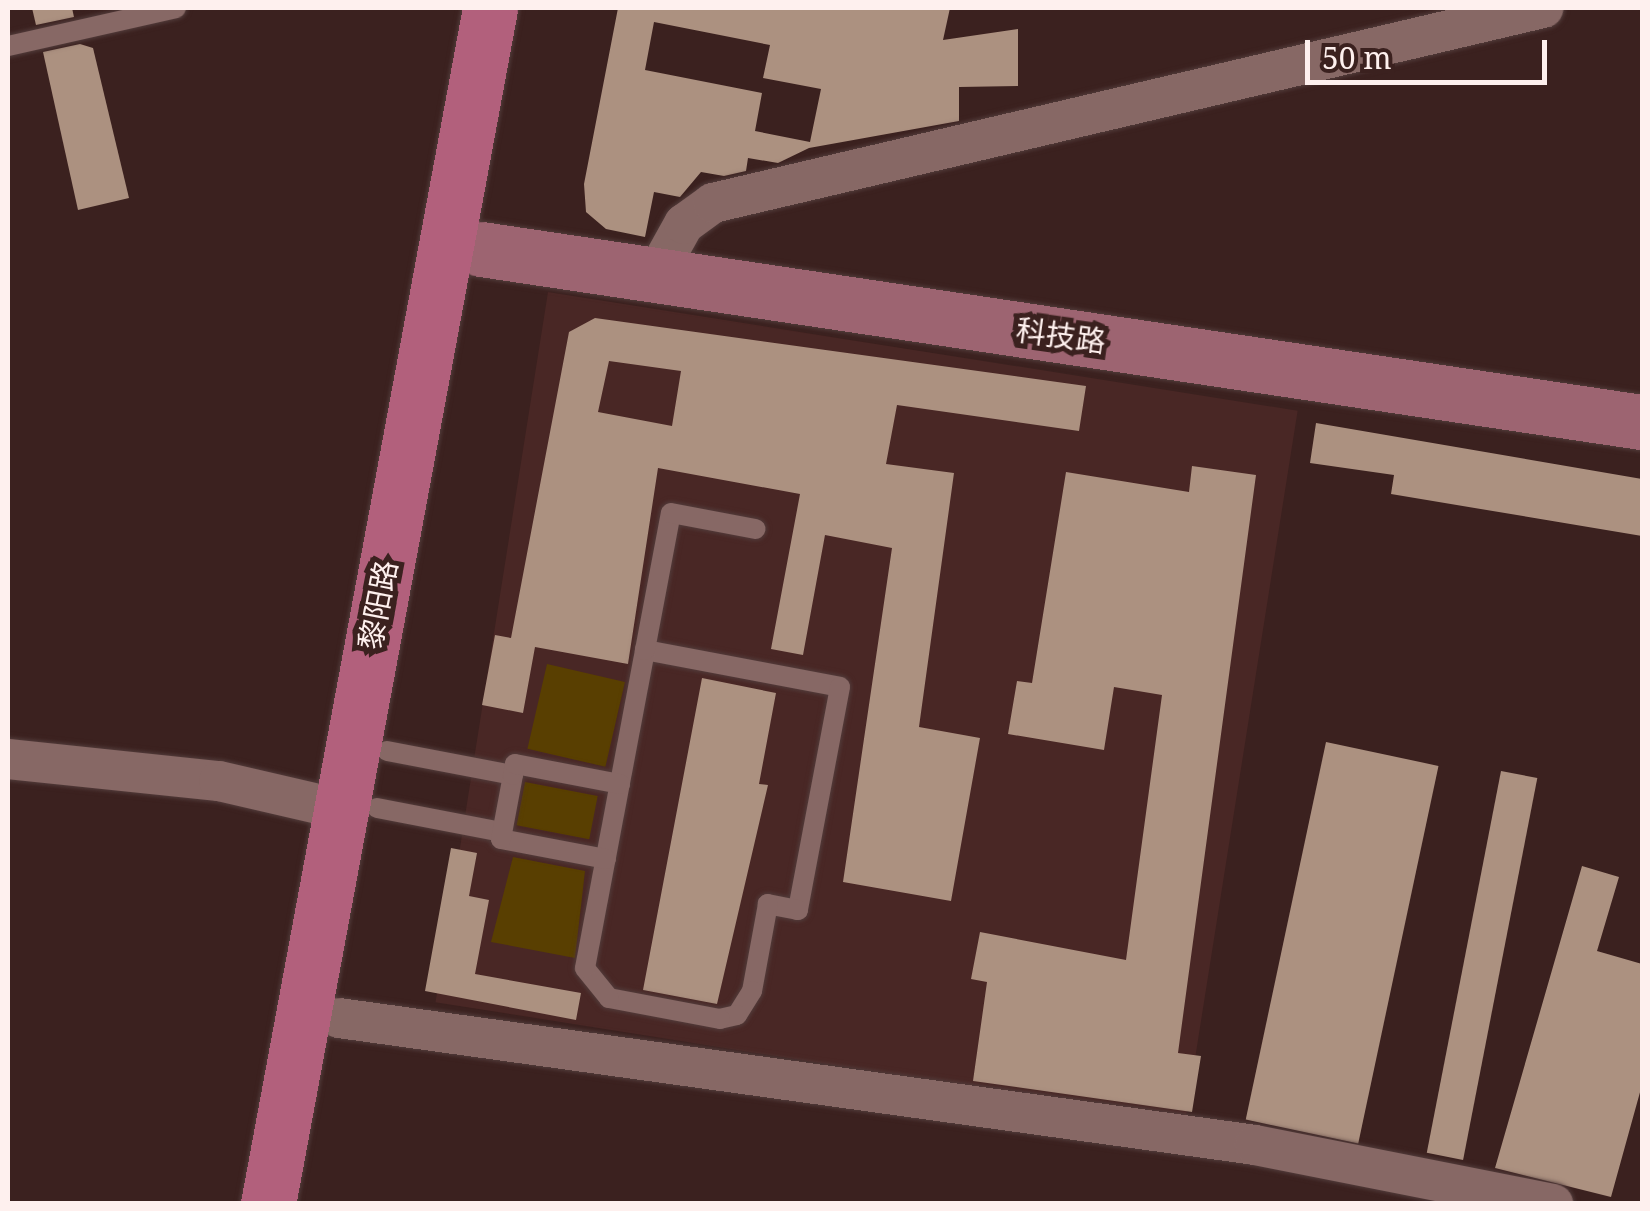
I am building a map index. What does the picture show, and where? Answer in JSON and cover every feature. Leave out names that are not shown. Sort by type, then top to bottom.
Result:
[{"type":"main road","name":"黎阳路","points":[[268,1204],[358,808],[490,8]]},
{"type":"main road","name":"黎阳路","points":[[306,1204],[339,1018],[358,808],[387,751],[526,8]]},
{"type":"street","points":[[655,276],[684,224],[713,203],[1543,8]]},
{"type":"street","name":"科技路","points":[[480,249],[1642,422]]},
{"type":"street","points":[[8,759],[219,781],[358,808]]},
{"type":"street","points":[[339,1018],[1256,1145],[1553,1204]]},
{"type":"lane","points":[[8,46],[176,8]]},
{"type":"lane","points":[[645,650],[840,687],[798,910],[768,904],[752,991],[737,1015],[609,998],[595,987],[585,968],[606,859],[645,650],[671,513],[756,529]]},
{"type":"lane","points":[[387,751],[513,775]]},
{"type":"lane","points":[[606,859],[501,840],[502,832],[515,764],[620,784]]},
{"type":"lane","points":[[358,808],[502,832]]},
{"type":"shaded area","points":[[548,292],[1298,411],[1185,1121],[436,1002]]},
{"type":"shaded area","points":[[547,664],[625,682],[605,767],[527,749]]},
{"type":"shaded area","points":[[525,782],[598,796],[589,839],[517,825]]},
{"type":"shaded area","points":[[513,857],[585,871],[575,958],[491,942]]},
{"type":"building","points":[[32,8],[72,8],[74,17],[36,25]]},
{"type":"building","points":[[618,8],[950,8],[943,40],[1018,29],[1018,86],[959,87],[959,121],[809,148],[778,163],[748,158],[746,171],[724,176],[701,172],[680,197],[654,192],[645,237],[606,229],[586,212],[584,184]],"holes":[[[654,22],[770,45],[763,78],[821,89],[810,142],[755,131],[762,93],[645,70]]]},
{"type":"building","points":[[80,44],[93,48],[129,198],[78,210],[43,52]]},
{"type":"building","points":[[595,318],[1086,386],[1079,431],[897,405],[886,464],[954,473],[919,727],[980,738],[951,901],[843,882],[892,548],[825,535],[803,655],[771,649],[800,494],[658,468],[628,664],[535,647],[523,713],[482,705],[495,635],[511,638],[569,332]],"holes":[[[609,361],[681,371],[672,426],[598,412]]]},
{"type":"building","points":[[1316,423],[1642,479],[1642,536],[1391,494],[1394,475],[1310,463]]},
{"type":"building","points":[[1192,466],[1256,475],[1178,1053],[1201,1056],[1192,1112],[973,1081],[987,982],[971,979],[980,932],[1126,960],[1162,695],[1114,687],[1104,750],[1008,734],[1017,681],[1032,683],[1066,472],[1189,492]]},
{"type":"building","points":[[702,678],[776,693],[759,784],[768,785],[717,1004],[643,990]]},
{"type":"building","points":[[1326,742],[1438,766],[1358,1143],[1246,1120]]},
{"type":"building","points":[[1501,771],[1537,778],[1463,1160],[1427,1153]]},
{"type":"building","points":[[451,848],[477,853],[469,896],[489,900],[475,974],[581,993],[576,1020],[425,991]]},
{"type":"building","points":[[1582,866],[1619,877],[1597,951],[1642,964],[1642,1085],[1611,1197],[1495,1168]]}]
